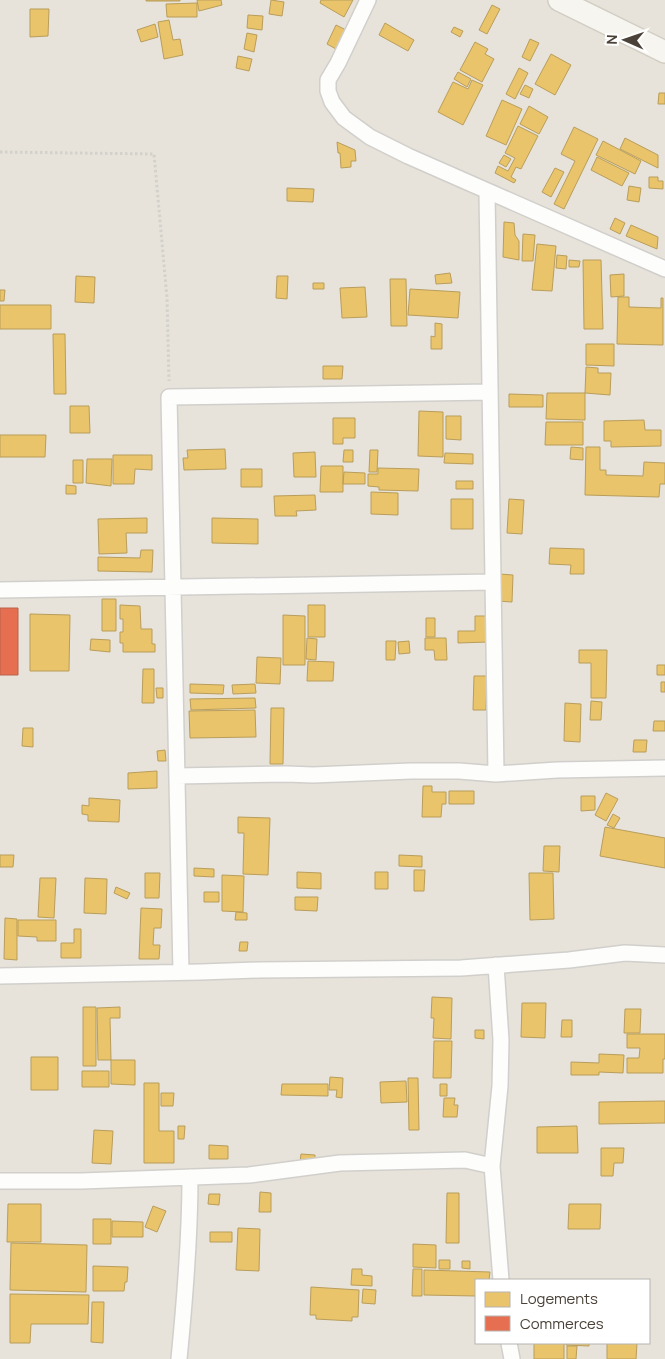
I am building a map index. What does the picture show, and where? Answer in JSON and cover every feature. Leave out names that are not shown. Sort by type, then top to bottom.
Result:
[{"type":"street","points":[[368,0],[328,80],[328,91],[332,102],[344,118],[370,137],[408,156],[665,269]]},
{"type":"street","points":[[560,0],[665,52]]},
{"type":"street","points":[[487,192],[496,774]]},
{"type":"street","points":[[181,972],[169,397],[490,392]]},
{"type":"street","points":[[0,590],[493,582]]},
{"type":"street","points":[[177,776],[412,771],[459,771],[496,774],[557,770],[665,768]]},
{"type":"street","points":[[0,976],[242,970],[461,968],[569,960],[626,953],[665,956]]},
{"type":"street","points":[[496,965],[502,1040],[500,1086],[492,1166],[501,1279]]},
{"type":"street","points":[[0,1181],[81,1181],[249,1175],[340,1163],[464,1160],[492,1166]]},
{"type":"street","points":[[179,1359],[186,1287],[190,1176]]},
{"type":"street","points":[[509,1344],[512,1359]]},
{"type":"path","points":[[0,152],[154,154],[167,298],[169,397]]},
{"type":"shaded area","points":[[0,0],[665,0],[665,1359],[0,1359]]},
{"type":"building: Logements","points":[[180,0],[180,1],[146,1]]},
{"type":"building: Logements","points":[[197,0],[221,0],[222,5],[199,11]]},
{"type":"building: Logements","points":[[271,0],[284,2],[282,16],[269,14]]},
{"type":"building: Logements","points":[[321,0],[353,0],[344,17],[320,3]]},
{"type":"building: Logements","points":[[197,3],[197,17],[167,17],[166,4]]},
{"type":"building: Logements","points":[[492,5],[500,9],[487,34],[479,30]]},
{"type":"building: Logements","points":[[30,9],[49,9],[48,36],[30,37]]},
{"type":"building: Logements","points":[[248,15],[263,16],[262,30],[247,28]]},
{"type":"building: Logements","points":[[169,20],[173,40],[180,39],[183,55],[164,59],[158,22]]},
{"type":"building: Logements","points":[[385,23],[414,40],[408,51],[379,35]]},
{"type":"building: Logements","points":[[155,24],[158,37],[141,42],[137,30]]},
{"type":"building: Logements","points":[[336,25],[346,30],[336,49],[327,44]]},
{"type":"building: Logements","points":[[454,27],[463,31],[460,37],[451,32]]},
{"type":"building: Logements","points":[[247,33],[257,35],[254,52],[244,49]]},
{"type":"building: Logements","points":[[530,39],[539,43],[530,61],[522,57]]},
{"type":"building: Logements","points":[[475,42],[488,49],[485,54],[494,59],[482,82],[460,70]]},
{"type":"building: Logements","points":[[551,54],[571,65],[555,95],[535,84]]},
{"type":"building: Logements","points":[[238,56],[252,59],[249,71],[236,68]]},
{"type":"building: Logements","points":[[519,68],[528,73],[515,99],[506,94]]},
{"type":"building: Logements","points":[[458,72],[471,79],[467,87],[454,79]]},
{"type":"building: Logements","points":[[472,80],[483,85],[463,125],[438,112],[453,82],[468,89]]},
{"type":"building: Logements","points":[[525,85],[533,89],[529,98],[520,94]]},
{"type":"building: Logements","points":[[659,93],[665,93],[665,104],[658,104]]},
{"type":"building: Logements","points":[[502,100],[522,109],[506,145],[486,136]]},
{"type":"building: Logements","points":[[529,106],[548,117],[539,134],[520,124]]},
{"type":"building: Logements","points":[[518,126],[538,136],[521,169],[516,167],[511,177],[516,180],[514,183],[495,173],[498,166],[508,171],[515,158],[505,153]]},
{"type":"building: Logements","points":[[574,127],[598,139],[564,209],[554,204],[575,161],[561,154]]},
{"type":"building: Logements","points":[[625,138],[658,155],[658,168],[620,149]]},
{"type":"building: Logements","points":[[603,141],[641,161],[635,174],[596,155]]},
{"type":"building: Logements","points":[[337,142],[355,150],[356,161],[351,161],[351,167],[341,168]]},
{"type":"building: Logements","points":[[504,155],[511,159],[506,167],[499,163]]},
{"type":"building: Logements","points":[[597,157],[629,173],[622,186],[591,170]]},
{"type":"building: Logements","points":[[555,168],[564,172],[551,197],[542,192]]},
{"type":"building: Logements","points":[[649,177],[658,177],[658,181],[663,181],[663,189],[649,188]]},
{"type":"building: Logements","points":[[629,186],[641,188],[639,202],[627,200]]},
{"type":"building: Logements","points":[[287,188],[314,189],[313,202],[287,201]]},
{"type":"building: Logements","points":[[615,218],[625,223],[620,234],[610,229]]},
{"type":"building: Logements","points":[[504,222],[514,223],[515,235],[519,241],[519,260],[503,257]]},
{"type":"building: Logements","points":[[631,225],[658,237],[657,249],[626,236]]},
{"type":"building: Logements","points":[[523,234],[535,235],[533,261],[522,261]]},
{"type":"building: Logements","points":[[537,244],[556,246],[552,291],[532,290]]},
{"type":"building: Logements","points":[[557,255],[567,256],[566,269],[556,268]]},
{"type":"building: Logements","points":[[569,260],[580,261],[579,267],[569,267]]},
{"type":"building: Logements","points":[[583,260],[601,260],[603,329],[584,329]]},
{"type":"building: Logements","points":[[450,273],[452,283],[436,284],[435,275]]},
{"type":"building: Logements","points":[[624,274],[624,296],[611,297],[610,275]]},
{"type":"building: Logements","points":[[76,276],[95,277],[94,303],[75,302]]},
{"type":"building: Logements","points":[[277,276],[288,276],[287,299],[276,298]]},
{"type":"building: Logements","points":[[390,279],[406,279],[407,326],[391,326]]},
{"type":"building: Logements","points":[[313,283],[324,283],[324,289],[313,289]]},
{"type":"building: Logements","points":[[365,287],[367,317],[342,318],[340,288]]},
{"type":"building: Logements","points":[[410,289],[460,292],[458,318],[408,315]]},
{"type":"building: Logements","points":[[0,290],[5,290],[4,301],[0,301]]},
{"type":"building: Logements","points":[[618,297],[629,297],[629,307],[661,308],[661,298],[663,298],[663,345],[617,344]]},
{"type":"building: Logements","points":[[0,305],[51,305],[51,329],[0,329]]},
{"type":"building: Logements","points":[[435,323],[442,324],[442,349],[431,349],[431,336],[435,337]]},
{"type":"building: Logements","points":[[53,334],[65,334],[66,394],[54,394]]},
{"type":"building: Logements","points":[[586,344],[614,344],[614,366],[586,365]]},
{"type":"building: Logements","points":[[323,366],[343,366],[342,379],[323,379]]},
{"type":"building: Logements","points":[[586,367],[598,368],[598,373],[611,373],[610,395],[585,393]]},
{"type":"building: Logements","points":[[547,393],[585,393],[585,420],[546,419]]},
{"type":"building: Logements","points":[[509,394],[543,395],[543,407],[509,407]]},
{"type":"building: Logements","points":[[70,406],[89,406],[90,433],[70,433]]},
{"type":"building: Logements","points":[[419,411],[443,412],[443,457],[418,456]]},
{"type":"building: Logements","points":[[446,416],[461,416],[461,440],[446,439]]},
{"type":"building: Logements","points":[[333,418],[355,418],[355,438],[343,438],[343,444],[333,444]]},
{"type":"building: Logements","points":[[644,420],[645,430],[661,430],[661,446],[611,447],[611,441],[604,441],[604,421]]},
{"type":"building: Logements","points":[[546,422],[583,422],[583,445],[545,445]]},
{"type":"building: Logements","points":[[0,435],[46,435],[45,457],[0,457]]},
{"type":"building: Logements","points":[[571,447],[583,448],[583,460],[570,459]]},
{"type":"building: Logements","points":[[586,447],[600,447],[600,470],[606,470],[606,475],[643,476],[644,462],[665,463],[665,484],[660,484],[659,497],[585,495]]},
{"type":"building: Logements","points":[[225,449],[226,469],[184,470],[183,458],[188,458],[187,450]]},
{"type":"building: Logements","points":[[344,450],[353,450],[353,462],[343,462]]},
{"type":"building: Logements","points":[[370,450],[378,450],[377,472],[369,472]]},
{"type":"building: Logements","points":[[315,452],[316,477],[294,477],[293,453]]},
{"type":"building: Logements","points":[[445,453],[473,454],[473,464],[444,463]]},
{"type":"building: Logements","points":[[113,455],[152,455],[152,470],[135,469],[134,484],[113,484]]},
{"type":"building: Logements","points":[[87,459],[112,459],[111,486],[86,483]]},
{"type":"building: Logements","points":[[73,460],[83,460],[83,483],[73,483]]},
{"type":"building: Logements","points":[[321,466],[343,466],[343,492],[320,492]]},
{"type":"building: Logements","points":[[378,468],[419,469],[418,491],[379,490],[379,487],[368,486],[368,474],[378,474]]},
{"type":"building: Logements","points":[[241,469],[262,469],[262,487],[241,487]]},
{"type":"building: Logements","points":[[344,472],[365,473],[365,484],[343,484]]},
{"type":"building: Logements","points":[[456,481],[473,481],[473,489],[456,489]]},
{"type":"building: Logements","points":[[66,485],[76,486],[76,494],[66,494]]},
{"type":"building: Logements","points":[[371,492],[398,493],[398,515],[371,514]]},
{"type":"building: Logements","points":[[315,495],[316,510],[296,511],[297,516],[275,516],[274,496]]},
{"type":"building: Logements","points":[[451,499],[473,499],[473,529],[451,529]]},
{"type":"building: Logements","points":[[509,499],[524,500],[522,534],[507,533]]},
{"type":"building: Logements","points":[[147,518],[147,533],[126,533],[127,553],[99,554],[98,519]]},
{"type":"building: Logements","points":[[212,518],[258,519],[258,544],[212,543]]},
{"type":"building: Logements","points":[[550,548],[584,549],[584,574],[570,574],[571,565],[549,564]]},
{"type":"building: Logements","points":[[141,550],[153,550],[152,572],[98,571],[98,557],[140,558]]},
{"type":"building: Logements","points":[[499,574],[513,575],[512,602],[497,601]]},
{"type":"building: Logements","points":[[102,599],[116,599],[116,631],[102,631]]},
{"type":"building: Logements","points":[[120,605],[140,606],[141,629],[152,629],[152,644],[155,644],[155,652],[123,652],[123,643],[120,643],[120,632],[123,632],[123,619],[120,619]]},
{"type":"building: Logements","points":[[308,605],[325,605],[325,637],[308,637]]},
{"type":"building: Logements","points":[[30,614],[70,615],[69,671],[30,671]]},
{"type":"building: Logements","points":[[283,615],[305,616],[305,665],[283,665]]},
{"type":"building: Logements","points":[[475,616],[488,616],[488,642],[458,643],[458,631],[475,631]]},
{"type":"building: Logements","points":[[426,618],[435,618],[435,637],[426,637]]},
{"type":"building: Logements","points":[[307,638],[317,639],[316,660],[306,659]]},
{"type":"building: Logements","points":[[425,638],[446,638],[447,660],[435,660],[434,650],[425,650]]},
{"type":"building: Logements","points":[[91,639],[110,640],[110,652],[90,650]]},
{"type":"building: Logements","points":[[386,641],[396,641],[395,660],[386,660]]},
{"type":"building: Logements","points":[[409,641],[410,653],[399,654],[398,642]]},
{"type":"building: Logements","points":[[579,650],[607,650],[606,698],[591,698],[591,663],[579,663]]},
{"type":"building: Logements","points":[[257,657],[281,658],[280,684],[256,683]]},
{"type":"building: Logements","points":[[308,661],[334,662],[333,681],[307,681]]},
{"type":"building: Logements","points":[[657,665],[665,665],[665,675],[657,675]]},
{"type":"building: Logements","points":[[143,669],[154,669],[154,703],[142,703]]},
{"type":"building: Logements","points":[[474,676],[487,676],[486,710],[473,710]]},
{"type":"building: Logements","points":[[661,682],[665,682],[665,692],[661,692]]},
{"type":"building: Logements","points":[[190,684],[224,685],[223,694],[190,693]]},
{"type":"building: Logements","points":[[255,684],[256,693],[233,694],[232,685]]},
{"type":"building: Logements","points":[[156,688],[163,688],[163,698],[157,698]]},
{"type":"building: Logements","points":[[255,698],[256,708],[191,710],[190,699]]},
{"type":"building: Logements","points":[[591,701],[602,702],[601,720],[590,720]]},
{"type":"building: Logements","points":[[565,703],[581,704],[580,742],[564,741]]},
{"type":"building: Logements","points":[[271,708],[284,708],[283,764],[270,764]]},
{"type":"building: Logements","points":[[255,710],[256,737],[190,738],[189,711]]},
{"type":"building: Logements","points":[[654,721],[665,721],[665,731],[653,731]]},
{"type":"building: Logements","points":[[23,728],[33,728],[33,747],[22,746]]},
{"type":"building: Logements","points":[[634,740],[647,740],[646,752],[633,752]]},
{"type":"building: Logements","points":[[165,750],[166,761],[158,761],[157,751]]},
{"type":"building: Logements","points":[[157,771],[157,788],[128,789],[128,773]]},
{"type":"building: Logements","points":[[423,786],[432,786],[432,792],[446,792],[446,804],[442,804],[441,817],[422,817]]},
{"type":"building: Logements","points":[[449,791],[474,791],[474,804],[449,804]]},
{"type":"building: Logements","points":[[606,793],[618,799],[606,821],[595,815]]},
{"type":"building: Logements","points":[[581,796],[595,796],[595,810],[581,811]]},
{"type":"building: Logements","points":[[89,798],[120,800],[119,822],[88,821],[88,815],[82,814],[82,805],[89,806]]},
{"type":"building: Logements","points":[[613,814],[620,818],[614,828],[607,825]]},
{"type":"building: Logements","points":[[238,817],[270,818],[268,875],[243,874],[244,833],[238,833]]},
{"type":"building: Logements","points":[[605,827],[665,838],[665,868],[600,856]]},
{"type":"building: Logements","points":[[544,846],[560,846],[559,872],[543,871]]},
{"type":"building: Logements","points":[[0,855],[14,855],[13,867],[0,867]]},
{"type":"building: Logements","points":[[399,855],[422,856],[422,867],[399,866]]},
{"type":"building: Logements","points":[[194,868],[214,869],[214,877],[194,876]]},
{"type":"building: Logements","points":[[414,870],[425,870],[424,891],[414,891]]},
{"type":"building: Logements","points":[[297,872],[321,873],[321,889],[297,888]]},
{"type":"building: Logements","points":[[375,872],[388,872],[388,889],[375,889]]},
{"type":"building: Logements","points":[[145,873],[160,873],[159,898],[145,898]]},
{"type":"building: Logements","points":[[529,873],[553,873],[554,919],[530,920]]},
{"type":"building: Logements","points":[[222,875],[244,876],[243,912],[222,911]]},
{"type":"building: Logements","points":[[40,878],[56,878],[54,918],[38,917]]},
{"type":"building: Logements","points":[[85,878],[107,879],[106,914],[84,913]]},
{"type":"building: Logements","points":[[116,887],[130,893],[127,899],[114,893]]},
{"type":"building: Logements","points":[[204,892],[219,892],[219,902],[204,902]]},
{"type":"building: Logements","points":[[295,897],[318,897],[317,911],[295,910]]},
{"type":"building: Logements","points":[[141,908],[162,909],[161,928],[154,928],[153,945],[160,945],[159,959],[139,959]]},
{"type":"building: Logements","points":[[236,912],[247,913],[247,920],[235,920]]},
{"type":"building: Logements","points":[[5,918],[17,919],[17,960],[4,959]]},
{"type":"building: Logements","points":[[18,920],[56,920],[56,941],[37,941],[37,937],[18,936]]},
{"type":"building: Logements","points":[[74,929],[81,929],[81,958],[61,958],[61,943],[74,943]]},
{"type":"building: Logements","points":[[240,942],[248,942],[247,951],[239,951]]},
{"type":"building: Logements","points":[[432,997],[452,998],[451,1039],[433,1038],[434,1018],[431,1018]]},
{"type":"building: Logements","points":[[522,1003],[546,1003],[545,1038],[521,1037]]},
{"type":"building: Logements","points":[[83,1007],[96,1007],[96,1066],[83,1066]]},
{"type":"building: Logements","points":[[120,1007],[120,1018],[110,1018],[111,1060],[98,1060],[97,1008]]},
{"type":"building: Logements","points":[[625,1009],[641,1009],[640,1033],[624,1033]]},
{"type":"building: Logements","points":[[562,1020],[572,1020],[572,1037],[561,1037]]},
{"type":"building: Logements","points":[[475,1030],[484,1030],[484,1039],[475,1038]]},
{"type":"building: Logements","points":[[627,1034],[665,1034],[663,1073],[627,1073],[627,1058],[639,1058],[640,1048],[627,1048]]},
{"type":"building: Logements","points":[[434,1041],[452,1041],[451,1078],[433,1078]]},
{"type":"building: Logements","points":[[599,1054],[624,1055],[623,1073],[599,1072],[599,1075],[571,1075],[571,1062],[599,1063]]},
{"type":"building: Logements","points":[[31,1057],[58,1057],[58,1090],[31,1090]]},
{"type":"building: Logements","points":[[111,1060],[135,1060],[135,1085],[111,1084]]},
{"type":"building: Logements","points":[[82,1071],[109,1071],[109,1087],[82,1087]]},
{"type":"building: Logements","points":[[330,1077],[343,1078],[342,1098],[336,1097],[337,1090],[329,1090]]},
{"type":"building: Logements","points":[[408,1078],[418,1078],[419,1130],[409,1130]]},
{"type":"building: Logements","points":[[406,1081],[407,1102],[381,1103],[380,1082]]},
{"type":"building: Logements","points":[[144,1083],[159,1083],[159,1131],[174,1131],[174,1163],[144,1163]]},
{"type":"building: Logements","points":[[282,1084],[328,1084],[328,1096],[281,1095]]},
{"type":"building: Logements","points":[[440,1084],[447,1084],[447,1096],[440,1096]]},
{"type":"building: Logements","points":[[161,1093],[174,1093],[173,1106],[161,1106]]},
{"type":"building: Logements","points":[[444,1098],[455,1098],[454,1105],[458,1105],[457,1117],[443,1117]]},
{"type":"building: Logements","points":[[665,1101],[665,1123],[599,1124],[599,1102]]},
{"type":"building: Logements","points":[[178,1126],[185,1126],[184,1139],[178,1139]]},
{"type":"building: Logements","points":[[577,1126],[578,1153],[537,1153],[537,1127]]},
{"type":"building: Logements","points":[[94,1130],[113,1131],[111,1164],[92,1163]]},
{"type":"building: Logements","points":[[209,1145],[228,1146],[228,1159],[209,1159]]},
{"type":"building: Logements","points":[[601,1148],[624,1148],[623,1163],[614,1163],[613,1176],[601,1176]]},
{"type":"building: Logements","points":[[301,1154],[315,1155],[315,1162],[300,1162]]},
{"type":"building: Logements","points":[[260,1192],[271,1193],[271,1212],[259,1212]]},
{"type":"building: Logements","points":[[447,1193],[459,1193],[459,1243],[446,1243]]},
{"type":"building: Logements","points":[[209,1194],[220,1194],[219,1205],[208,1204]]},
{"type":"building: Logements","points":[[8,1204],[41,1204],[41,1242],[7,1242]]},
{"type":"building: Logements","points":[[569,1204],[601,1204],[600,1229],[568,1229]]},
{"type":"building: Logements","points":[[153,1206],[166,1211],[157,1232],[145,1227]]},
{"type":"building: Logements","points":[[93,1219],[111,1219],[111,1244],[93,1244]]},
{"type":"building: Logements","points":[[112,1221],[143,1222],[143,1237],[112,1237]]},
{"type":"building: Logements","points":[[238,1228],[260,1229],[259,1271],[236,1270]]},
{"type":"building: Logements","points":[[210,1232],[232,1232],[232,1242],[210,1242]]},
{"type":"building: Logements","points":[[11,1243],[87,1245],[86,1292],[10,1290]]},
{"type":"building: Logements","points":[[413,1244],[436,1245],[436,1268],[413,1267]]},
{"type":"building: Logements","points":[[439,1260],[450,1260],[450,1269],[439,1269]]},
{"type":"building: Logements","points":[[462,1261],[470,1261],[470,1269],[462,1268]]},
{"type":"building: Logements","points":[[93,1266],[128,1267],[124,1291],[93,1291]]},
{"type":"building: Logements","points":[[352,1269],[362,1269],[362,1275],[372,1276],[372,1286],[351,1285]]},
{"type":"building: Logements","points":[[413,1269],[422,1269],[422,1296],[412,1296]]},
{"type":"building: Logements","points":[[424,1270],[490,1272],[489,1279],[475,1279],[475,1296],[424,1295]]},
{"type":"building: Logements","points":[[311,1287],[359,1290],[358,1317],[352,1317],[352,1321],[316,1319],[316,1315],[310,1315]]},
{"type":"building: Logements","points":[[363,1289],[376,1290],[375,1304],[362,1303]]},
{"type":"building: Logements","points":[[10,1294],[89,1295],[88,1324],[31,1324],[30,1343],[10,1343]]},
{"type":"building: Logements","points":[[92,1302],[104,1302],[103,1343],[91,1342]]},
{"type":"building: Logements","points":[[534,1344],[564,1344],[564,1359],[534,1359]]},
{"type":"building: Logements","points":[[589,1344],[589,1346],[566,1345]]},
{"type":"building: Logements","points":[[607,1344],[637,1344],[636,1359],[607,1359]]},
{"type":"building: Logements","points":[[567,1346],[577,1346],[576,1359],[567,1359]]},
{"type":"building: Commerces","points":[[0,608],[18,608],[18,675],[0,675]]}]
